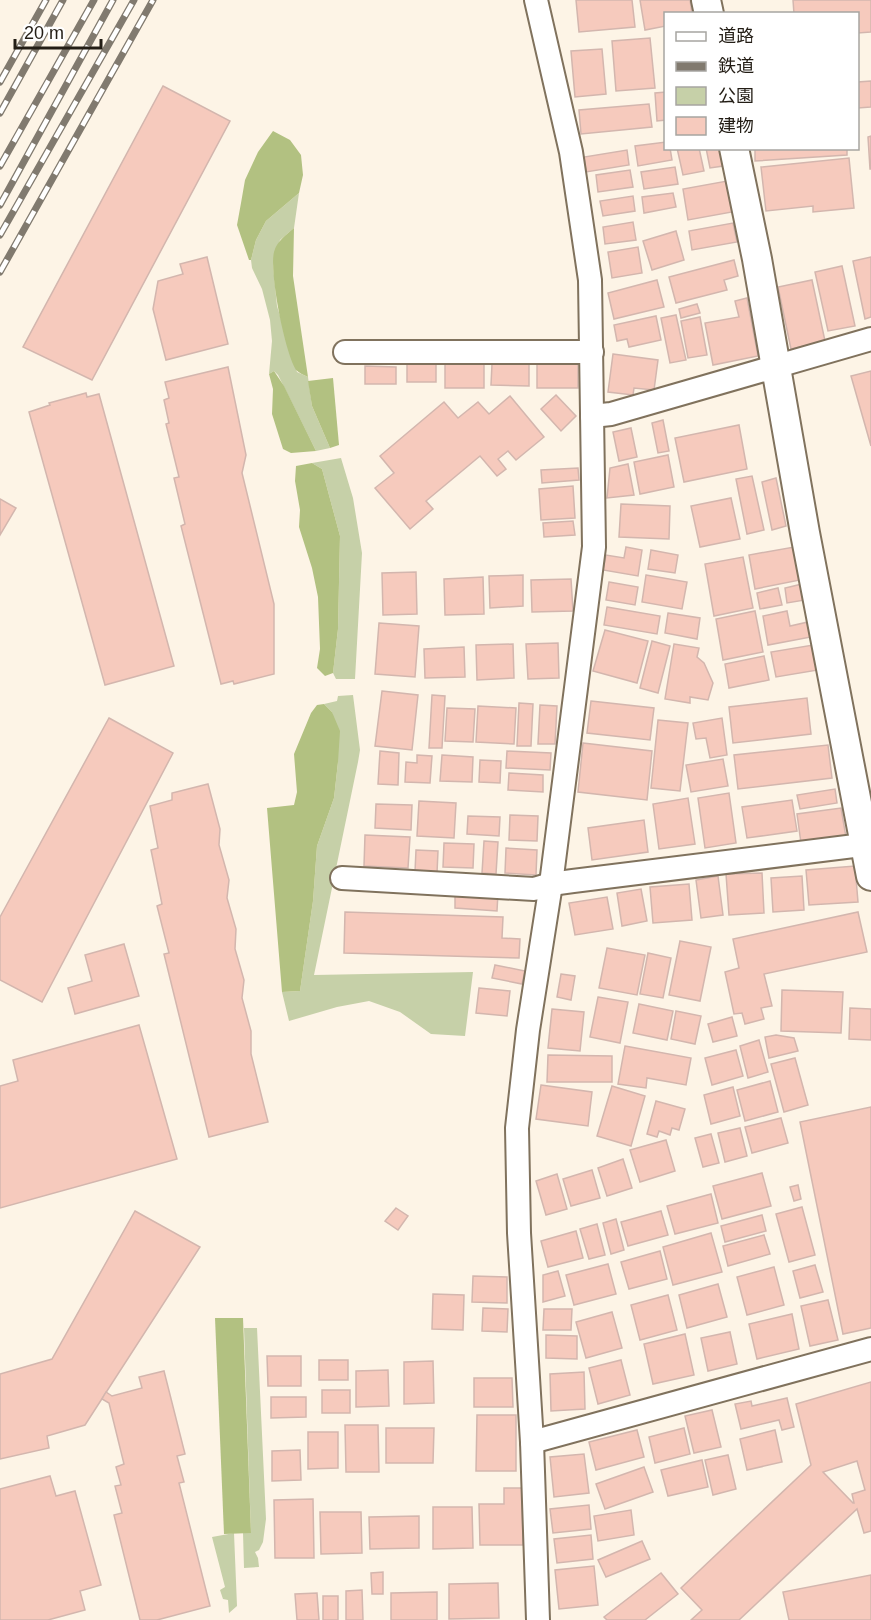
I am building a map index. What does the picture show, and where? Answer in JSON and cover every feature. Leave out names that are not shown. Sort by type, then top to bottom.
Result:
[{"type":"street","points":[[536,0],[571,152],[590,280],[594,547],[551,884],[528,1030],[517,1128],[519,1233],[532,1442],[538,1620]]},
{"type":"street","points":[[734,150],[776,365],[805,533],[868,845],[871,876]]},
{"type":"street","points":[[592,416],[611,414],[871,339]]},
{"type":"street","points":[[345,352],[592,352]]},
{"type":"street","points":[[342,878],[534,889],[551,884],[868,845]]},
{"type":"street","points":[[532,1442],[871,1349]]},
{"type":"green space","points":[[273,131],[290,140],[301,155],[303,175],[299,193],[266,221],[256,240],[251,260],[249,260],[237,225],[245,180],[258,152]]},
{"type":"green space","points":[[299,193],[294,228],[280,240],[273,266],[277,306],[297,372],[308,377],[312,406],[330,448],[316,451],[278,375],[274,371],[269,374],[272,341],[270,320],[251,260],[256,240],[266,221]]},
{"type":"green space","points":[[294,228],[293,276],[308,377],[296,370],[287,347],[274,277],[275,248],[282,238]]},
{"type":"green space","points":[[274,371],[284,386],[316,451],[291,453],[283,449],[272,414],[273,389],[269,374]]},
{"type":"green space","points":[[333,378],[339,445],[330,448],[312,406],[308,381]]},
{"type":"green space","points":[[341,458],[353,498],[362,553],[355,679],[336,679],[333,673],[338,629],[340,536],[322,469],[312,463]]},
{"type":"green space","points":[[312,463],[322,469],[340,536],[338,629],[333,673],[325,676],[317,668],[320,649],[318,597],[312,568],[299,527],[300,510],[295,481],[296,466]]},
{"type":"green space","points":[[353,695],[360,750],[314,975],[473,972],[465,1036],[431,1034],[400,1012],[369,1001],[337,1007],[289,1021],[282,992],[300,991],[313,901],[317,846],[334,798],[338,762],[332,712],[324,704],[337,701],[338,696]]},
{"type":"green space","points":[[324,704],[332,712],[340,731],[334,798],[317,846],[313,901],[300,991],[282,992],[267,808],[294,805],[297,792],[294,754],[311,713],[317,705]]},
{"type":"green space","points":[[215,1318],[243,1318],[251,1533],[224,1534]]},
{"type":"green space","points":[[244,1328],[257,1328],[266,1519],[263,1542],[259,1550],[255,1552],[259,1567],[244,1568],[243,1533],[251,1533]]},
{"type":"green space","points":[[234,1533],[237,1606],[229,1613],[228,1600],[223,1599],[220,1590],[225,1587],[212,1537]]},
{"type":"building","points":[[576,0],[632,0],[635,27],[579,32]]},
{"type":"building","points":[[640,0],[690,0],[692,12],[664,12],[664,26],[645,30]]},
{"type":"building","points":[[793,0],[871,0],[871,32],[859,33],[859,12],[794,12]]},
{"type":"building","points":[[650,38],[655,88],[616,91],[612,41]]},
{"type":"building","points":[[602,49],[606,94],[575,97],[571,51]]},
{"type":"building","points":[[871,81],[871,107],[859,108],[859,82]]},
{"type":"building","points":[[163,86],[230,121],[92,380],[23,347]]},
{"type":"building","points":[[664,92],[664,120],[657,121],[655,93]]},
{"type":"building","points":[[649,104],[652,127],[581,134],[579,110]]},
{"type":"building","points":[[871,136],[871,169],[870,169],[868,137]]},
{"type":"building","points":[[664,142],[664,150],[670,150],[672,160],[638,166],[635,146]]},
{"type":"building","points":[[627,150],[629,165],[586,172],[584,157]]},
{"type":"building","points":[[677,150],[699,150],[704,171],[683,175]]},
{"type":"building","points":[[706,150],[720,150],[723,166],[710,168]]},
{"type":"building","points":[[755,150],[847,150],[847,155],[755,161]]},
{"type":"building","points":[[849,158],[854,208],[813,212],[813,206],[766,211],[761,167]]},
{"type":"building","points":[[675,167],[678,184],[644,189],[641,172]]},
{"type":"building","points":[[630,170],[633,187],[598,192],[596,175]]},
{"type":"building","points":[[727,181],[732,212],[688,220],[683,189]]},
{"type":"building","points":[[673,193],[676,207],[644,213],[642,197]]},
{"type":"building","points":[[633,196],[635,211],[603,216],[600,201]]},
{"type":"building","points":[[633,222],[636,240],[605,244],[603,227]]},
{"type":"building","points":[[733,223],[737,242],[692,250],[689,231]]},
{"type":"building","points":[[676,231],[684,260],[652,270],[643,241]]},
{"type":"building","points":[[638,247],[642,273],[612,278],[608,252]]},
{"type":"building","points":[[207,257],[228,344],[166,360],[153,309],[158,281],[183,274],[180,264]]},
{"type":"building","points":[[871,257],[871,317],[865,319],[853,261]]},
{"type":"building","points":[[734,260],[738,276],[724,280],[727,290],[676,303],[669,277]]},
{"type":"building","points":[[842,266],[855,326],[828,331],[815,272]]},
{"type":"building","points":[[657,280],[664,307],[614,319],[608,293]]},
{"type":"building","points":[[812,280],[825,341],[791,349],[778,287]]},
{"type":"building","points":[[747,298],[758,356],[713,365],[705,323],[739,317],[735,301]]},
{"type":"building","points":[[697,304],[700,313],[681,318],[679,309]]},
{"type":"building","points":[[676,315],[686,360],[670,363],[661,318]]},
{"type":"building","points":[[656,316],[661,340],[629,347],[627,339],[617,341],[614,325]]},
{"type":"building","points":[[700,317],[707,355],[688,358],[681,321]]},
{"type":"building","points":[[613,354],[658,360],[654,390],[634,388],[633,395],[608,392]]},
{"type":"building","points":[[407,361],[436,362],[436,382],[407,382]]},
{"type":"building","points":[[537,361],[578,361],[578,388],[537,388]]},
{"type":"building","points":[[445,363],[484,364],[484,388],[445,388]]},
{"type":"building","points":[[492,364],[529,364],[529,386],[491,385]]},
{"type":"building","points":[[365,366],[396,367],[396,384],[365,384]]},
{"type":"building","points":[[228,367],[246,455],[242,473],[274,604],[274,674],[234,684],[233,681],[221,684],[181,526],[185,524],[174,478],[179,477],[166,424],[169,423],[164,400],[169,398],[165,382]]},
{"type":"building","points":[[871,371],[871,446],[851,376]]},
{"type":"building","points":[[86,393],[87,397],[99,394],[174,666],[105,685],[29,412],[50,405],[49,403]]},
{"type":"building","points":[[556,395],[576,416],[561,431],[541,409]]},
{"type":"building","points":[[510,396],[544,437],[516,460],[508,451],[498,459],[506,469],[497,476],[480,456],[426,501],[433,509],[410,529],[375,488],[394,473],[380,456],[444,402],[458,418],[478,402],[489,414]]},
{"type":"building","points":[[663,420],[669,451],[658,453],[652,423]]},
{"type":"building","points":[[739,425],[747,469],[684,482],[675,438]]},
{"type":"building","points":[[631,428],[637,457],[619,461],[613,432]]},
{"type":"building","points":[[668,455],[674,487],[640,494],[634,462]]},
{"type":"building","points":[[628,464],[634,495],[607,498],[610,468]]},
{"type":"building","points":[[578,468],[579,480],[542,483],[541,470]]},
{"type":"building","points":[[752,476],[764,530],[747,534],[736,479]]},
{"type":"building","points":[[776,478],[786,526],[772,530],[762,482]]},
{"type":"building","points":[[573,486],[575,518],[541,520],[539,489]]},
{"type":"building","points":[[731,498],[740,539],[700,547],[691,506]]},
{"type":"building","points":[[0,499],[16,508],[0,535]]},
{"type":"building","points":[[621,504],[670,506],[669,539],[619,537]]},
{"type":"building","points":[[573,521],[575,535],[544,537],[543,523]]},
{"type":"building","points":[[626,547],[642,550],[638,576],[603,570],[606,555],[624,558]]},
{"type":"building","points":[[794,547],[800,580],[755,589],[749,555]]},
{"type":"building","points":[[651,550],[678,555],[675,573],[648,569]]},
{"type":"building","points":[[743,557],[753,608],[714,616],[705,564]]},
{"type":"building","points":[[416,572],[417,614],[383,615],[382,573]]},
{"type":"building","points":[[523,575],[523,606],[490,608],[489,576]]},
{"type":"building","points":[[646,575],[687,582],[682,609],[642,602]]},
{"type":"building","points":[[483,577],[484,614],[445,615],[444,579]]},
{"type":"building","points":[[571,579],[573,611],[532,612],[531,580]]},
{"type":"building","points":[[609,582],[638,587],[635,605],[606,600]]},
{"type":"building","points":[[802,584],[805,600],[787,603],[785,588]]},
{"type":"building","points":[[778,588],[782,605],[760,609],[757,593]]},
{"type":"building","points":[[607,607],[660,616],[657,634],[604,625]]},
{"type":"building","points":[[755,611],[763,652],[723,660],[716,619]]},
{"type":"building","points":[[787,611],[790,626],[808,622],[811,637],[768,645],[763,616]]},
{"type":"building","points":[[668,613],[700,618],[697,639],[665,633]]},
{"type":"building","points":[[379,623],[419,626],[415,677],[375,674]]},
{"type":"building","points":[[605,630],[648,641],[637,683],[593,671]]},
{"type":"building","points":[[652,641],[670,646],[658,693],[640,688]]},
{"type":"building","points":[[558,643],[559,678],[528,679],[526,644]]},
{"type":"building","points":[[513,644],[514,678],[477,680],[476,645]]},
{"type":"building","points":[[674,644],[699,648],[697,657],[704,663],[713,683],[708,700],[690,697],[690,703],[665,699]]},
{"type":"building","points":[[813,645],[818,670],[776,677],[771,652]]},
{"type":"building","points":[[464,647],[465,677],[425,678],[424,649]]},
{"type":"building","points":[[764,656],[769,680],[729,688],[725,664]]},
{"type":"building","points":[[382,691],[418,695],[412,750],[375,746]]},
{"type":"building","points":[[432,695],[445,696],[442,748],[429,748]]},
{"type":"building","points":[[807,698],[811,734],[733,743],[729,707]]},
{"type":"building","points":[[591,701],[654,708],[650,740],[587,733]]},
{"type":"building","points":[[519,703],[533,704],[531,746],[517,746]]},
{"type":"building","points":[[540,705],[557,706],[555,744],[538,744]]},
{"type":"building","points":[[478,706],[516,708],[514,744],[476,742]]},
{"type":"building","points":[[447,708],[475,709],[473,742],[445,741]]},
{"type":"building","points":[[109,718],[173,753],[42,1002],[0,980],[0,917]]},
{"type":"building","points":[[722,718],[727,755],[710,758],[706,738],[696,739],[693,723]]},
{"type":"building","points":[[658,720],[688,723],[680,791],[651,788]]},
{"type":"building","points":[[583,743],[652,751],[647,800],[578,792]]},
{"type":"building","points":[[828,745],[832,778],[738,789],[734,755]]},
{"type":"building","points":[[380,751],[399,753],[398,785],[378,784]]},
{"type":"building","points":[[507,751],[551,753],[550,770],[506,768]]},
{"type":"building","points":[[417,755],[432,756],[430,783],[405,782],[406,762],[417,763]]},
{"type":"building","points":[[442,755],[473,757],[472,782],[440,781]]},
{"type":"building","points":[[723,759],[728,786],[691,792],[686,765]]},
{"type":"building","points":[[480,760],[501,761],[500,783],[479,782]]},
{"type":"building","points":[[509,773],[543,775],[543,792],[508,790]]},
{"type":"building","points":[[208,784],[220,829],[219,845],[229,880],[227,898],[236,929],[235,949],[244,980],[242,998],[251,1031],[251,1054],[268,1122],[209,1137],[164,954],[169,953],[157,906],[162,904],[151,850],[158,848],[150,806],[172,800],[172,793]]},
{"type":"building","points":[[835,789],[837,803],[800,809],[797,795]]},
{"type":"building","points":[[729,793],[736,843],[705,848],[698,798]]},
{"type":"building","points":[[688,798],[695,844],[659,849],[653,804]]},
{"type":"building","points":[[792,800],[797,831],[747,838],[742,807]]},
{"type":"building","points":[[419,801],[456,803],[454,838],[417,836]]},
{"type":"building","points":[[376,804],[412,805],[411,830],[375,828]]},
{"type":"building","points":[[841,808],[846,837],[801,843],[797,814]]},
{"type":"building","points":[[510,815],[538,816],[537,841],[509,840]]},
{"type":"building","points":[[468,816],[500,817],[499,836],[467,834]]},
{"type":"building","points":[[644,820],[648,852],[592,860],[588,828]]},
{"type":"building","points":[[365,835],[410,837],[408,868],[364,866]]},
{"type":"building","points":[[484,841],[498,842],[496,874],[482,873]]},
{"type":"building","points":[[444,843],[474,844],[473,868],[443,867]]},
{"type":"building","points":[[506,848],[537,850],[536,875],[505,873]]},
{"type":"building","points":[[416,850],[438,851],[437,873],[415,872]]},
{"type":"building","points":[[855,866],[858,902],[809,905],[806,870]]},
{"type":"building","points":[[762,873],[764,913],[729,915],[726,874]]},
{"type":"building","points":[[718,876],[723,915],[701,918],[696,880]]},
{"type":"building","points":[[802,876],[804,910],[773,912],[771,878]]},
{"type":"building","points":[[689,884],[692,920],[653,923],[650,887]]},
{"type":"building","points":[[641,889],[647,921],[622,926],[617,893]]},
{"type":"building","points":[[455,891],[498,893],[497,911],[455,908]]},
{"type":"building","points":[[607,897],[613,929],[575,935],[569,903]]},
{"type":"building","points":[[345,912],[503,917],[502,938],[520,939],[519,958],[344,953]]},
{"type":"building","points":[[858,912],[867,952],[764,974],[772,1006],[761,1008],[764,1019],[745,1024],[742,1013],[734,1014],[725,972],[739,968],[733,939]]},
{"type":"building","points":[[680,941],[711,947],[700,1001],[669,995]]},
{"type":"building","points":[[124,944],[139,996],[75,1014],[68,988],[92,981],[85,955]]},
{"type":"building","points":[[607,948],[645,955],[637,995],[599,988]]},
{"type":"building","points":[[648,953],[671,958],[663,998],[640,994]]},
{"type":"building","points":[[495,965],[525,971],[522,984],[492,978]]},
{"type":"building","points":[[561,974],[575,976],[571,1000],[557,997]]},
{"type":"building","points":[[479,988],[510,991],[507,1016],[476,1013]]},
{"type":"building","points":[[782,990],[843,992],[841,1033],[781,1031]]},
{"type":"building","points":[[598,997],[628,1002],[620,1043],[590,1037]]},
{"type":"building","points":[[639,1004],[673,1011],[667,1040],[633,1033]]},
{"type":"building","points":[[850,1008],[871,1009],[871,1040],[849,1039]]},
{"type":"building","points":[[552,1009],[584,1012],[580,1051],[548,1048]]},
{"type":"building","points":[[676,1011],[701,1016],[695,1044],[671,1039]]},
{"type":"building","points":[[732,1017],[737,1036],[713,1042],[708,1024]]},
{"type":"building","points":[[139,1025],[177,1159],[0,1208],[0,1086],[18,1081],[13,1060]]},
{"type":"building","points":[[776,1035],[794,1038],[798,1051],[769,1058],[765,1037]]},
{"type":"building","points":[[759,1040],[768,1072],[748,1078],[740,1046]]},
{"type":"building","points":[[625,1046],[691,1058],[686,1085],[647,1078],[646,1088],[618,1084]]},
{"type":"building","points":[[736,1050],[743,1076],[712,1085],[705,1058]]},
{"type":"building","points":[[548,1055],[612,1056],[612,1082],[547,1082]]},
{"type":"building","points":[[795,1058],[808,1105],[784,1112],[771,1064]]},
{"type":"building","points":[[770,1081],[778,1112],[745,1121],[737,1090]]},
{"type":"building","points":[[541,1085],[592,1092],[588,1126],[536,1119]]},
{"type":"building","points":[[612,1086],[645,1096],[631,1146],[597,1136]]},
{"type":"building","points":[[733,1087],[740,1116],[711,1124],[704,1095]]},
{"type":"building","points":[[656,1101],[685,1109],[679,1130],[672,1128],[670,1135],[659,1131],[657,1137],[647,1134]]},
{"type":"building","points":[[871,1107],[871,1328],[843,1334],[800,1122]]},
{"type":"building","points":[[781,1118],[788,1143],[752,1153],[745,1127]]},
{"type":"building","points":[[740,1128],[747,1156],[725,1162],[718,1133]]},
{"type":"building","points":[[711,1134],[719,1163],[703,1167],[695,1138]]},
{"type":"building","points":[[666,1140],[675,1171],[640,1182],[630,1150]]},
{"type":"building","points":[[623,1159],[632,1188],[607,1196],[598,1168]]},
{"type":"building","points":[[592,1170],[600,1198],[571,1206],[563,1179]]},
{"type":"building","points":[[762,1173],[771,1206],[722,1219],[713,1186]]},
{"type":"building","points":[[557,1174],[567,1209],[546,1215],[536,1181]]},
{"type":"building","points":[[798,1185],[801,1199],[794,1201],[790,1187]]},
{"type":"building","points":[[711,1194],[718,1223],[675,1234],[667,1206]]},
{"type":"building","points":[[802,1207],[815,1255],[789,1262],[776,1214]]},
{"type":"building","points":[[396,1208],[408,1216],[398,1230],[385,1221]]},
{"type":"building","points":[[135,1211],[200,1247],[85,1425],[47,1436],[49,1448],[0,1459],[0,1374],[52,1359]]},
{"type":"building","points":[[661,1211],[668,1235],[628,1246],[621,1222]]},
{"type":"building","points":[[762,1215],[766,1231],[725,1242],[721,1226]]},
{"type":"building","points":[[616,1219],[624,1250],[611,1254],[603,1223]]},
{"type":"building","points":[[597,1224],[605,1255],[589,1259],[580,1229]]},
{"type":"building","points":[[576,1231],[583,1258],[548,1267],[541,1241]]},
{"type":"building","points":[[711,1233],[722,1272],[673,1285],[663,1247]]},
{"type":"building","points":[[764,1235],[770,1254],[728,1266],[723,1246]]},
{"type":"building","points":[[660,1251],[667,1279],[629,1289],[621,1262]]},
{"type":"building","points":[[608,1264],[616,1294],[574,1305],[566,1275]]},
{"type":"building","points":[[815,1265],[823,1292],[800,1298],[793,1271]]},
{"type":"building","points":[[774,1267],[784,1305],[747,1315],[737,1277]]},
{"type":"building","points":[[558,1271],[565,1296],[543,1302],[543,1275]]},
{"type":"building","points":[[473,1276],[507,1277],[507,1303],[472,1302]]},
{"type":"building","points":[[718,1284],[727,1317],[687,1328],[679,1295]]},
{"type":"building","points":[[433,1294],[464,1295],[463,1330],[432,1329]]},
{"type":"building","points":[[668,1295],[677,1330],[640,1340],[631,1305]]},
{"type":"building","points":[[828,1300],[838,1340],[810,1346],[801,1306]]},
{"type":"building","points":[[483,1308],[508,1309],[507,1332],[482,1331]]},
{"type":"building","points":[[544,1309],[572,1309],[571,1330],[543,1330]]},
{"type":"building","points":[[612,1312],[622,1348],[586,1358],[576,1322]]},
{"type":"building","points":[[792,1314],[799,1349],[757,1359],[749,1324]]},
{"type":"building","points":[[730,1332],[737,1364],[708,1371],[701,1338]]},
{"type":"building","points":[[685,1334],[694,1375],[653,1384],[644,1344]]},
{"type":"building","points":[[546,1335],[577,1336],[577,1359],[546,1358]]},
{"type":"building","points":[[267,1356],[301,1356],[301,1386],[268,1386]]},
{"type":"building","points":[[319,1360],[348,1360],[348,1380],[319,1380]]},
{"type":"building","points":[[621,1360],[630,1395],[598,1404],[589,1368]]},
{"type":"building","points":[[433,1361],[434,1403],[404,1404],[404,1362]]},
{"type":"building","points":[[388,1370],[389,1406],[356,1407],[356,1371]]},
{"type":"building","points":[[164,1371],[185,1454],[177,1456],[184,1482],[179,1483],[210,1606],[157,1620],[140,1620],[114,1515],[122,1513],[115,1486],[121,1485],[116,1467],[124,1464],[109,1403],[102,1399],[106,1392],[112,1396],[142,1388],[139,1377]]},
{"type":"building","points":[[584,1372],[585,1409],[551,1411],[550,1374]]},
{"type":"building","points":[[474,1378],[512,1378],[513,1407],[474,1407]]},
{"type":"building","points":[[871,1382],[871,1531],[864,1533],[857,1509],[739,1620],[691,1620],[702,1610],[681,1588],[811,1465],[796,1404]],"holes":[[[857,1461],[865,1490],[852,1494],[853,1503],[823,1472]]]},
{"type":"building","points":[[322,1390],[350,1390],[350,1413],[322,1413]]},
{"type":"building","points":[[271,1397],[306,1397],[306,1417],[271,1418]]},
{"type":"building","points":[[787,1398],[794,1427],[782,1430],[779,1420],[741,1429],[735,1404],[751,1401],[752,1406]]},
{"type":"building","points":[[712,1410],[721,1447],[694,1453],[685,1416]]},
{"type":"building","points":[[477,1415],[516,1415],[516,1471],[476,1471]]},
{"type":"building","points":[[345,1425],[378,1425],[379,1472],[346,1472]]},
{"type":"building","points":[[386,1428],[434,1428],[433,1463],[386,1463]]},
{"type":"building","points":[[684,1428],[690,1454],[655,1463],[649,1437]]},
{"type":"building","points":[[637,1430],[644,1457],[596,1470],[589,1442]]},
{"type":"building","points":[[775,1430],[782,1462],[747,1470],[740,1439]]},
{"type":"building","points":[[308,1432],[338,1432],[338,1468],[308,1469]]},
{"type":"building","points":[[300,1450],[301,1480],[272,1481],[272,1451]]},
{"type":"building","points":[[584,1454],[589,1493],[554,1497],[550,1457]]},
{"type":"building","points":[[728,1455],[736,1489],[713,1495],[705,1460]]},
{"type":"building","points":[[702,1460],[708,1487],[668,1496],[661,1470]]},
{"type":"building","points":[[644,1467],[653,1492],[605,1509],[596,1484]]},
{"type":"building","points":[[50,1476],[56,1496],[75,1491],[101,1585],[80,1591],[85,1610],[48,1620],[0,1620],[0,1489]]},
{"type":"building","points":[[504,1488],[522,1488],[523,1545],[480,1545],[479,1504],[504,1504]]},
{"type":"building","points":[[313,1499],[314,1558],[275,1558],[274,1500]]},
{"type":"building","points":[[589,1505],[591,1529],[553,1533],[550,1509]]},
{"type":"building","points":[[433,1507],[472,1507],[473,1548],[433,1549]]},
{"type":"building","points":[[631,1510],[634,1535],[598,1541],[594,1516]]},
{"type":"building","points":[[320,1512],[361,1512],[362,1553],[321,1554]]},
{"type":"building","points":[[419,1516],[419,1548],[370,1549],[369,1517]]},
{"type":"building","points":[[591,1535],[593,1559],[557,1563],[554,1539]]},
{"type":"building","points":[[642,1541],[650,1559],[606,1577],[598,1560]]},
{"type":"building","points":[[594,1566],[598,1605],[559,1609],[555,1570]]},
{"type":"building","points":[[383,1572],[383,1594],[372,1594],[371,1573]]},
{"type":"building","points":[[661,1573],[678,1594],[645,1620],[607,1620],[604,1617]]},
{"type":"building","points":[[871,1575],[871,1620],[789,1620],[783,1592]]},
{"type":"building","points":[[498,1583],[499,1618],[449,1619],[449,1584]]},
{"type":"building","points":[[362,1590],[363,1620],[346,1620],[346,1591]]},
{"type":"building","points":[[437,1592],[437,1620],[391,1620],[391,1593]]},
{"type":"building","points":[[317,1593],[319,1620],[297,1620],[295,1594]]},
{"type":"building","points":[[323,1596],[338,1596],[338,1620],[323,1620]]},
{"type":"railway","points":[[0,82],[46,0]]},
{"type":"railway","points":[[0,113],[63,0]]},
{"type":"railway","points":[[0,166],[94,0]]},
{"type":"railway","points":[[0,205],[113,0]]},
{"type":"railway","points":[[0,235],[134,0]]},
{"type":"railway","points":[[0,272],[153,0]]}]
